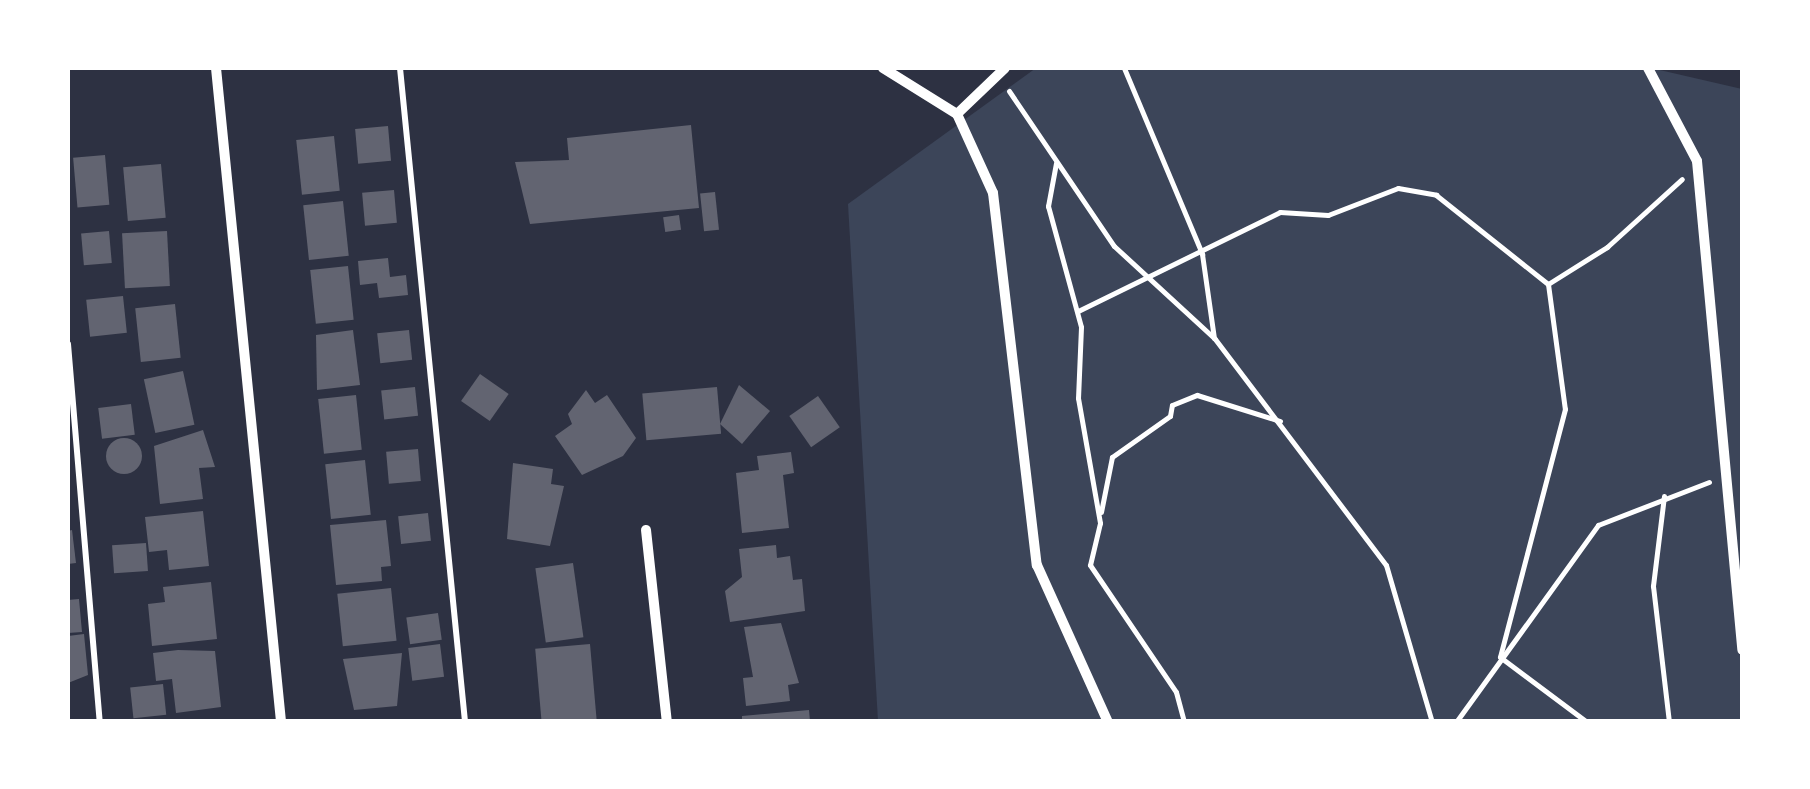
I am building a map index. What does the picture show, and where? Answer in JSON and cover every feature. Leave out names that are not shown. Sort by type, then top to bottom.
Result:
[{"type":"street","points":[[216,68],[281,722]]},
{"type":"street","points":[[883,68],[956,114],[992,193],[1037,565],[1108,722]]},
{"type":"street","points":[[1648,68],[1696,161],[1742,650]]},
{"type":"street","points":[[956,114],[1001,71]]},
{"type":"street","points":[[646,530],[666,722]]},
{"type":"lane","points":[[400,68],[465,722]]},
{"type":"lane","points":[[68,344],[100,722]]},
{"type":"path","points":[[1124,68],[1202,254],[1214,338]]},
{"type":"path","points":[[1001,71],[1114,246],[1214,338],[1282,422],[1386,565],[1432,722]]},
{"type":"path","points":[[1056,160],[1048,206],[1078,310],[1078,398],[1100,523]]},
{"type":"path","points":[[1548,284],[1607,247],[1696,161]]},
{"type":"path","points":[[1078,310],[1202,254],[1280,212],[1328,215],[1398,188],[1436,195],[1548,284],[1565,409],[1500,658]]},
{"type":"path","points":[[1184,722],[1176,692],[1090,565],[1112,457],[1170,416],[1172,405],[1197,395],[1282,422]]},
{"type":"path","points":[[1456,722],[1598,524],[1725,476]]},
{"type":"path","points":[[1664,496],[1652,586],[1669,722]]},
{"type":"path","points":[[1500,658],[1586,722]]},
{"type":"shaded area","points":[[1036,68],[1651,68],[1742,89],[1742,721],[878,721],[848,204]]},
{"type":"building","points":[[691,125],[699,208],[530,224],[515,162],[569,160],[567,138]]},
{"type":"building","points":[[388,126],[391,161],[358,164],[355,129]]},
{"type":"building","points":[[334,136],[340,191],[302,195],[296,140]]},
{"type":"building","points":[[105,155],[109,205],[77,208],[73,158]]},
{"type":"building","points":[[161,164],[166,218],[128,221],[123,167]]},
{"type":"building","points":[[394,190],[397,223],[365,226],[362,193]]},
{"type":"building","points":[[715,192],[719,230],[704,231],[700,194]]},
{"type":"building","points":[[343,201],[349,256],[309,260],[303,205]]},
{"type":"building","points":[[679,215],[681,230],[665,232],[663,217]]},
{"type":"building","points":[[109,231],[112,263],[84,265],[81,233]]},
{"type":"building","points":[[167,231],[170,286],[125,288],[122,233]]},
{"type":"building","points":[[388,258],[390,277],[406,275],[408,295],[379,298],[377,283],[360,285],[358,261]]},
{"type":"building","points":[[348,266],[354,320],[316,324],[310,270]]},
{"type":"building","points":[[123,296],[127,333],[90,337],[86,300]]},
{"type":"building","points":[[175,304],[181,358],[141,362],[135,308]]},
{"type":"building","points":[[353,330],[360,385],[317,390],[316,335]]},
{"type":"building","points":[[409,330],[412,360],[380,363],[377,333]]},
{"type":"building","points":[[183,371],[194,425],[155,433],[144,379]]},
{"type":"building","points":[[480,374],[509,394],[490,421],[461,401]]},
{"type":"building","points":[[739,385],[770,411],[742,444],[720,424]]},
{"type":"building","points":[[415,387],[418,416],[384,419],[381,391]]},
{"type":"building","points":[[717,387],[721,434],[646,440],[642,394]]},
{"type":"building","points":[[586,390],[595,403],[607,395],[636,438],[623,456],[582,475],[555,436],[572,424],[568,414]]},
{"type":"building","points":[[356,395],[362,450],[324,454],[318,399]]},
{"type":"building","points":[[818,396],[840,427],[811,447],[789,416]]},
{"type":"building","points":[[131,404],[135,435],[102,439],[98,408]]},
{"type":"building","points":[[203,430],[215,467],[199,468],[203,499],[160,504],[154,446]]},
{"type":"building","points":[[124,438],[137,443],[142,456],[137,469],[124,474],[111,469],[106,456],[111,443]]},
{"type":"building","points":[[418,449],[421,481],[389,484],[386,452]]},
{"type":"building","points":[[791,452],[794,473],[783,475],[789,528],[742,533],[736,473],[759,470],[757,456]]},
{"type":"building","points":[[365,460],[371,515],[331,519],[325,464]]},
{"type":"building","points":[[513,463],[553,469],[551,484],[564,486],[550,546],[507,539]]},
{"type":"building","points":[[203,511],[209,566],[169,570],[167,550],[149,552],[145,517]]},
{"type":"building","points":[[428,513],[431,541],[401,544],[398,516]]},
{"type":"building","points":[[386,520],[391,566],[381,567],[382,581],[336,585],[330,525]]},
{"type":"building","points":[[72,530],[76,563],[68,564],[68,531]]},
{"type":"building","points":[[146,543],[148,571],[114,573],[112,545]]},
{"type":"building","points":[[776,545],[777,558],[790,556],[793,580],[802,579],[805,611],[730,622],[725,591],[742,577],[739,549]]},
{"type":"building","points":[[573,563],[583,637],[546,643],[535,568]]},
{"type":"building","points":[[211,582],[217,639],[152,646],[148,604],[165,602],[163,587]]},
{"type":"building","points":[[391,588],[397,641],[343,646],[337,594]]},
{"type":"building","points":[[79,599],[82,632],[68,633],[68,600]]},
{"type":"building","points":[[438,613],[442,640],[410,644],[406,617]]},
{"type":"building","points":[[781,623],[799,683],[788,685],[790,701],[746,706],[743,678],[753,677],[744,627]]},
{"type":"building","points":[[84,634],[88,675],[68,683],[68,636]]},
{"type":"building","points":[[440,644],[444,677],[412,681],[408,648]]},
{"type":"building","points":[[590,644],[597,721],[542,722],[535,649]]},
{"type":"building","points":[[215,651],[221,707],[176,713],[172,679],[156,681],[153,653]]},
{"type":"building","points":[[402,653],[397,706],[354,710],[343,659]]},
{"type":"building","points":[[163,684],[166,715],[133,718],[130,687]]},
{"type":"building","points":[[809,710],[810,721],[742,721],[742,716]]}]
